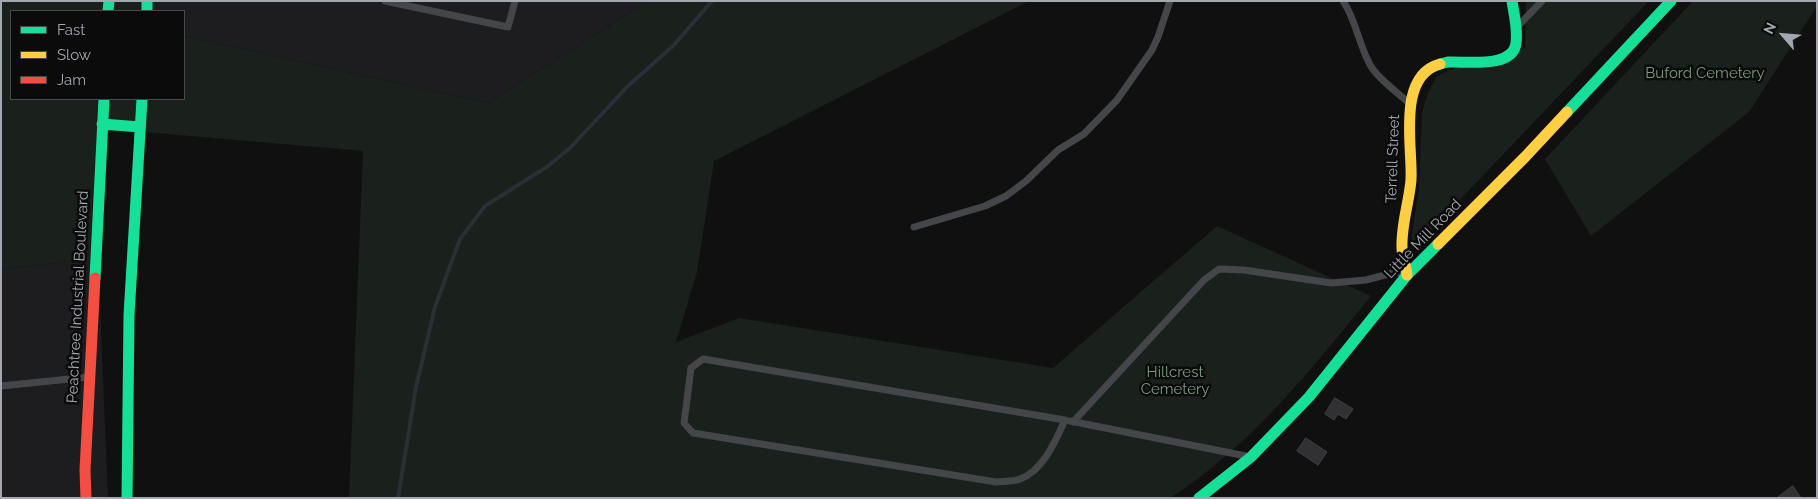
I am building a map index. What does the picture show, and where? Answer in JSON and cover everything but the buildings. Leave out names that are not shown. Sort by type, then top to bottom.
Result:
[{"type":"street","name":"Terrell Street","points":[[1407,275],[1401,247],[1411,180],[1409,117],[1411,105],[1423,77],[1427,71],[1438,64],[1451,61],[1498,61],[1508,58],[1515,50],[1517,40],[1512,1]]},
{"type":"street","name":"Little Mill Road","points":[[1199,498],[1251,458],[1309,397],[1407,275],[1525,157],[1671,1]]},
{"type":"street","name":"Peachtree Industrial Boulevard","points":[[86,498],[85,470],[89,377],[104,100]]},
{"type":"street","points":[[127,498],[129,315],[142,100]]},
{"type":"street","points":[[102,124],[140,127]]},
{"type":"lane","points":[[386,1],[508,27],[514,1]]},
{"type":"lane","points":[[914,227],[985,206],[1006,196],[1026,181],[1058,150],[1084,134],[1117,100],[1152,50],[1170,1]]},
{"type":"lane","points":[[1342,1],[1349,10],[1359,41],[1373,70],[1411,105]]},
{"type":"lane","points":[[1516,29],[1542,1]]},
{"type":"lane","points":[[1073,422],[1204,280],[1219,269],[1244,270],[1331,283],[1366,280],[1396,272],[1407,275]]},
{"type":"lane","points":[[1065,420],[1054,444],[1036,468],[1020,479],[996,482],[693,433],[684,423],[691,368],[703,359],[1065,420],[1251,458]]},
{"type":"lane","points":[[1,386],[89,377]]},
{"type":"shaded area","points":[[139,1],[648,1],[488,103],[185,36],[185,10],[139,10]]},
{"type":"shaded area","points":[[98,258],[108,498],[1,498],[1,269]]},
{"type":"green space","name":"Hillcrest Cemetery","points":[[1,1],[139,1],[139,10],[10,10],[10,100],[185,100],[185,36],[488,103],[648,1],[1029,1],[714,161],[697,272],[676,342],[739,318],[1053,368],[1217,226],[1371,296],[1302,379],[1253,431],[1227,455],[1170,498],[349,498],[363,151],[98,128],[98,258],[1,269]]},
{"type":"green space","name":"Buford Cemetery","points":[[1526,1],[1649,1],[1417,245],[1412,240],[1412,234],[1419,188],[1422,112],[1428,93],[1437,76],[1450,70],[1525,48]]},
{"type":"green space","name":"Buford Cemetery","points":[[1693,1],[1817,1],[1817,6],[1749,112],[1591,236],[1545,159]]},
{"type":"waterway","points":[[398,498],[416,387],[435,307],[460,239],[485,206],[548,166],[570,148],[628,86],[673,46],[712,1]]},
{"type":"traffic: fast","points":[[108,10],[109,1]]},
{"type":"traffic: fast","points":[[147,1],[147,10]]},
{"type":"traffic: fast","points":[[1440,64],[1448,62],[1488,62],[1507,57],[1513,51],[1516,43],[1516,27],[1512,1]]},
{"type":"traffic: fast","points":[[1567,112],[1671,1]]},
{"type":"traffic: fast","points":[[95,278],[104,100]]},
{"type":"traffic: fast","points":[[127,498],[129,315],[142,100]]},
{"type":"traffic: fast","points":[[102,124],[140,127]]},
{"type":"traffic: fast","points":[[1199,498],[1251,457],[1309,397],[1407,275],[1438,244]]},
{"type":"traffic: slow","points":[[1407,275],[1402,239],[1411,180],[1409,132],[1412,98],[1417,83],[1426,71],[1440,64]]},
{"type":"traffic: slow","points":[[1438,244],[1567,112]]},
{"type":"traffic: jam","points":[[86,498],[85,470],[95,278]]}]
